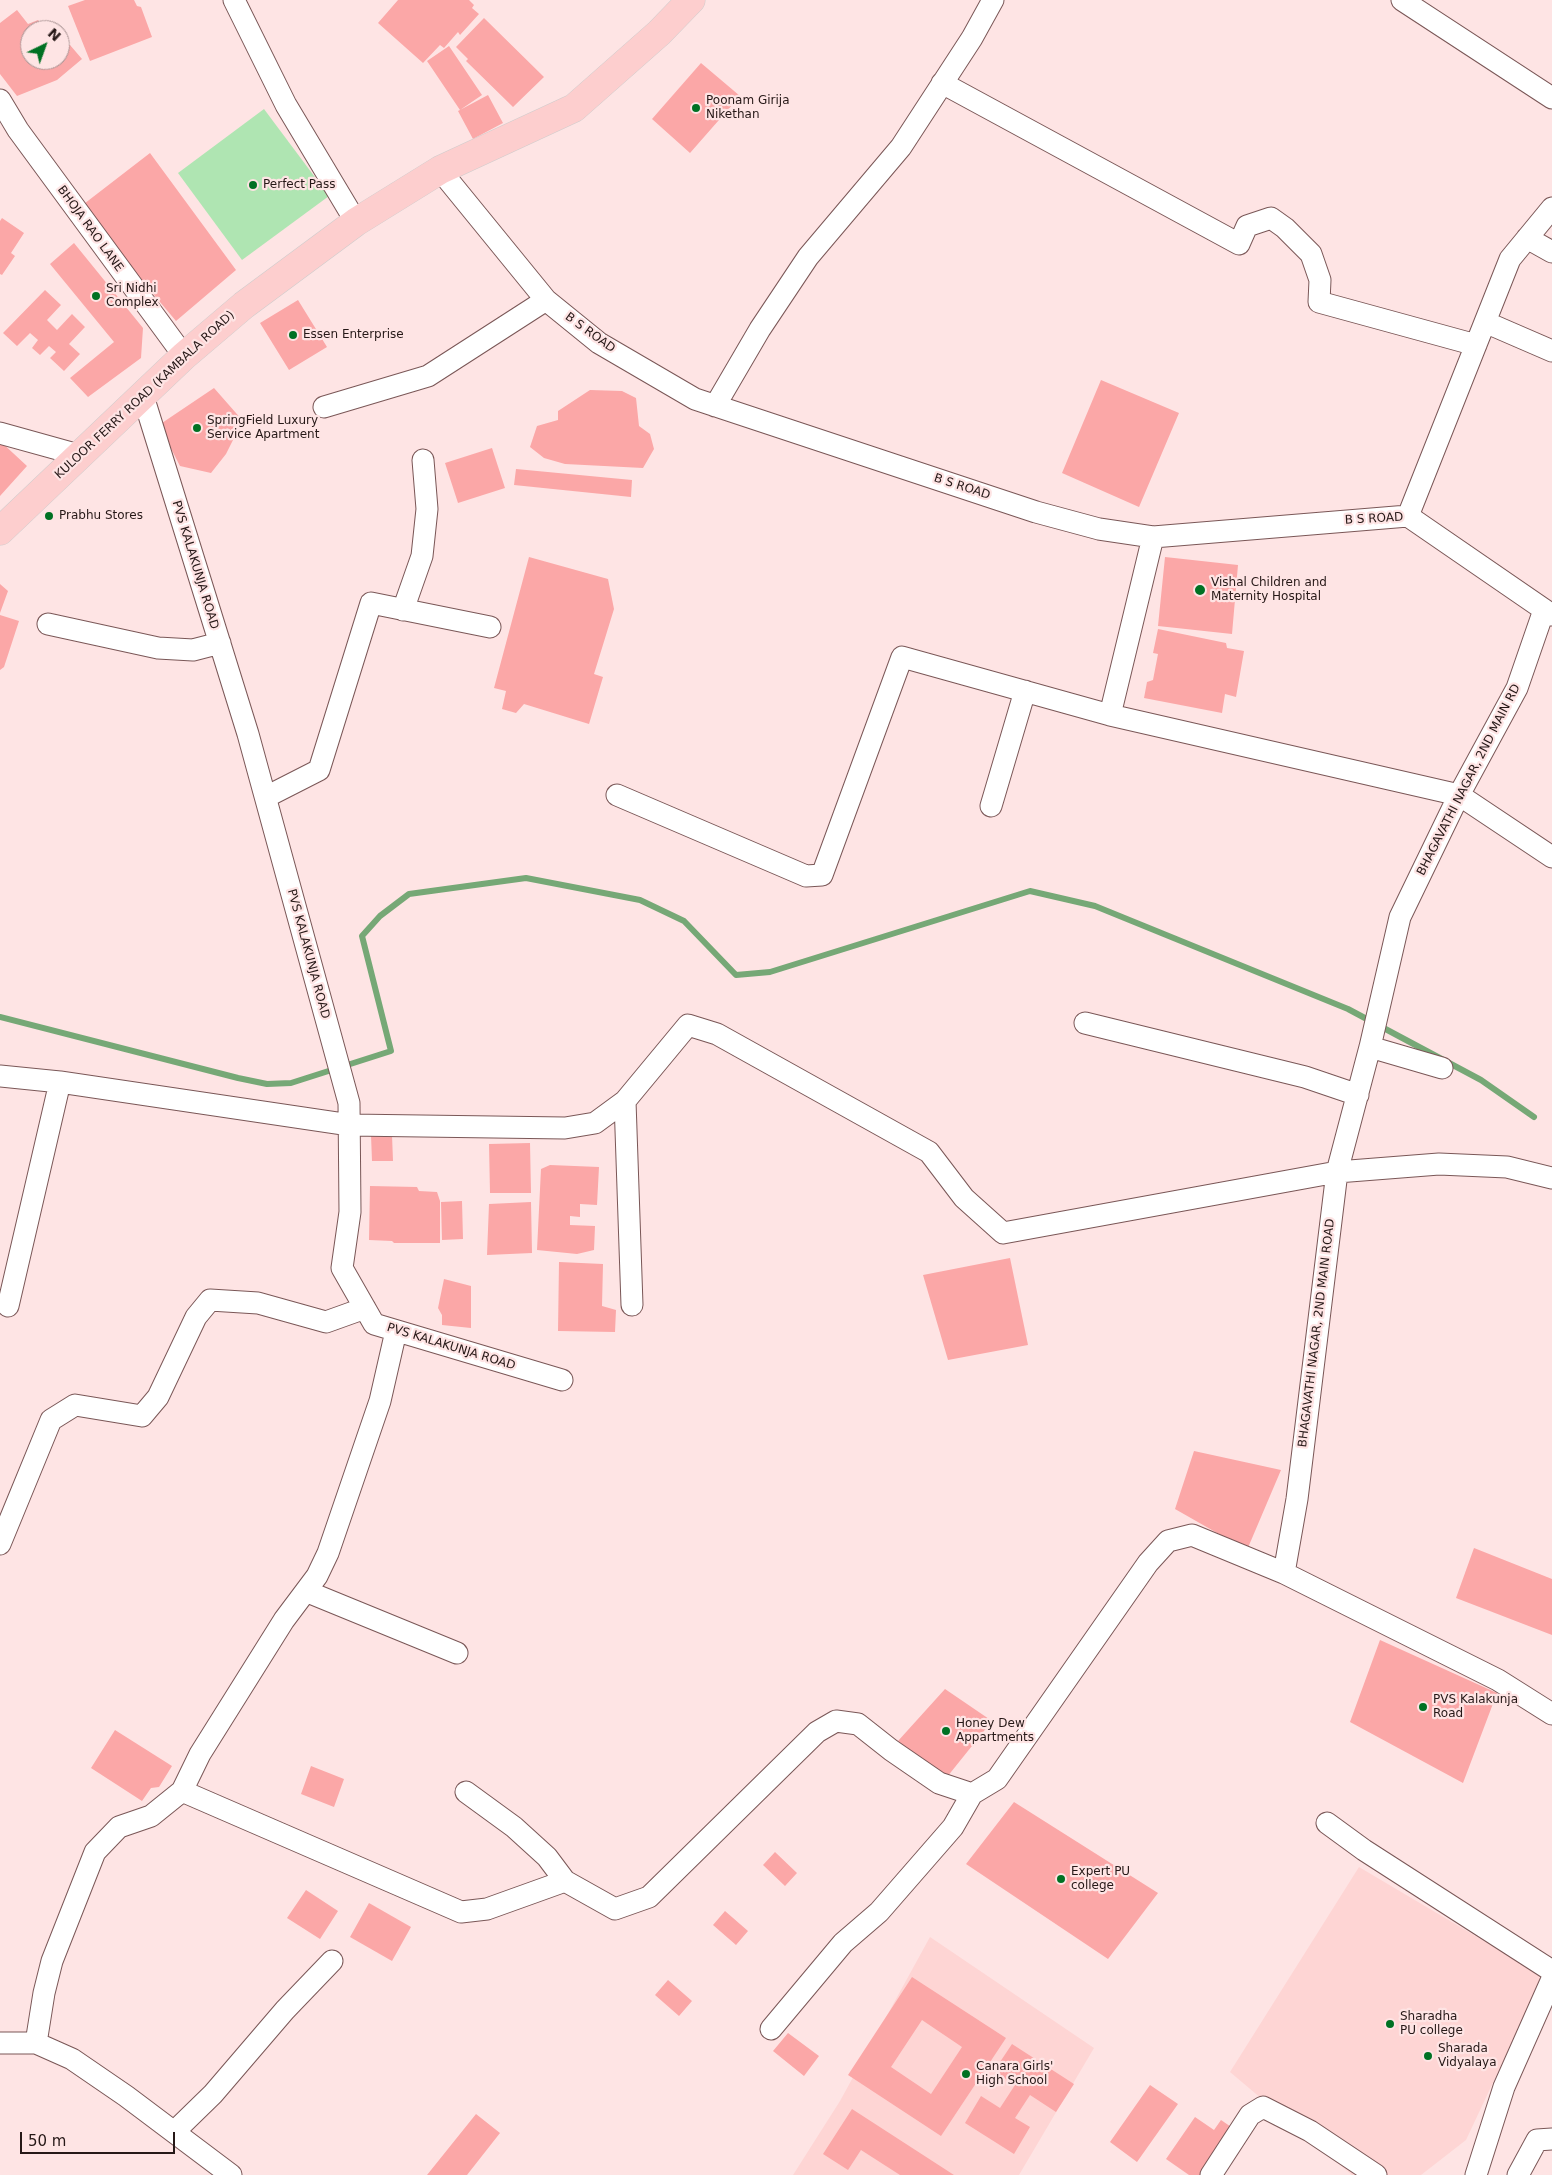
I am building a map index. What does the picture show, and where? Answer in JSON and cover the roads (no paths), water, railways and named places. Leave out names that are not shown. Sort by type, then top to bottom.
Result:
[{"type":"main road","name":"KULOOR FERRY ROAD (KAMBALA ROAD)","points":[[0,531],[184,356],[244,304],[356,222],[440,170],[574,108],[659,33],[690,0]]},
{"type":"street","points":[[715,406],[760,330],[808,257],[901,147],[972,38],[993,0]]},
{"type":"street","points":[[1402,0],[1552,98]]},
{"type":"street","points":[[242,3],[286,105],[356,222]]},
{"type":"street","points":[[942,83],[1239,244],[1246,226],[1271,218],[1285,228],[1311,254],[1320,280],[1319,302],[1476,345]]},
{"type":"street","name":"BHOJA RAO LANE","points":[[0,100],[18,130],[184,356]]},
{"type":"street","name":"B S ROAD","points":[[440,170],[546,300],[599,343],[695,399],[1036,512],[1099,529],[1153,537],[1408,516],[1548,613]]},
{"type":"street","points":[[1408,516],[1510,259],[1552,208]]},
{"type":"street","points":[[1527,238],[1552,252]]},
{"type":"street","points":[[324,407],[428,376],[546,300]]},
{"type":"street","points":[[1485,322],[1552,351]]},
{"type":"street","name":"PVS KALAKUNJA ROAD","points":[[143,396],[266,797],[349,1103],[350,1212],[342,1268],[374,1324],[562,1380]]},
{"type":"street","points":[[0,433],[80,455]]},
{"type":"street","points":[[403,610],[422,556],[426,510],[423,460]]},
{"type":"street","points":[[1110,715],[1153,537]]},
{"type":"street","points":[[266,797],[319,770],[371,603],[490,627]]},
{"type":"street","name":"BHAGAVATHI NAGAR, 2ND MAIN RD","points":[[1358,1094],[1400,917],[1459,795],[1517,688],[1548,613]]},
{"type":"street","points":[[48,624],[158,648],[193,650],[220,643]]},
{"type":"street","points":[[618,795],[806,876],[822,875],[902,657],[1110,715],[1459,795],[1552,857]]},
{"type":"street","points":[[990,806],[1025,691]]},
{"type":"street","points":[[1085,1023],[1305,1077],[1358,1094]]},
{"type":"street","points":[[0,1076],[60,1082],[180,1102],[350,1125],[565,1128],[595,1124],[625,1101],[688,1025],[717,1034],[929,1152],[964,1198],[1003,1233],[1337,1172],[1439,1164],[1507,1167],[1552,1178]]},
{"type":"street","points":[[1371,1043],[1442,1068]]},
{"type":"street","points":[[8,1306],[60,1082]]},
{"type":"street","name":"BHAGAVATHI NAGAR, 2ND MAIN ROAD","points":[[1284,1573],[1296,1499],[1337,1172],[1358,1094]]},
{"type":"street","points":[[625,1101],[632,1305]]},
{"type":"street","points":[[0,1544],[52,1420],[75,1405],[142,1416],[158,1396],[196,1318],[210,1300],[258,1303],[326,1322],[365,1308]]},
{"type":"street","points":[[36,2042],[44,1993],[52,1962],[95,1852],[119,1827],[151,1816],[182,1791],[200,1754],[284,1620],[308,1592],[317,1576],[334,1537],[351,1480],[380,1401],[396,1331]]},
{"type":"street","points":[[770,2029],[843,1943],[879,1912],[953,1827],[972,1794],[997,1779],[1148,1562],[1168,1541],[1192,1536],[1284,1573],[1498,1680],[1552,1714]]},
{"type":"street","points":[[308,1592],[457,1653]]},
{"type":"street","points":[[466,1792],[521,1833],[547,1857],[565,1882],[615,1908],[649,1897],[817,1732],[836,1721],[858,1724],[891,1750],[939,1783],[972,1794]]},
{"type":"street","points":[[182,1791],[461,1912],[487,1909],[565,1882]]},
{"type":"street","points":[[1327,1823],[1364,1850],[1552,1971]]},
{"type":"street","points":[[174,2132],[213,2094],[285,2010],[332,1961]]},
{"type":"street","points":[[1476,2175],[1504,2087],[1552,1980]]},
{"type":"street","points":[[0,2043],[36,2042],[72,2059],[126,2096],[231,2175]]},
{"type":"street","points":[[1211,2175],[1250,2115],[1263,2107],[1310,2131],[1376,2175]]},
{"type":"street","points":[[1518,2175],[1537,2140],[1552,2139]]},
{"type":"waterway","points":[[0,1017],[238,1078],[267,1084],[291,1083],[391,1051],[362,936],[380,916],[409,894],[526,878],[640,900],[684,921],[736,975],[770,972],[1030,891],[1095,906],[1348,1009],[1481,1080],[1534,1117]]},
{"type":"place","name":"Poonam Girija Nikethan","points":[[696,108]]},
{"type":"place","name":"Perfect Pass","points":[[253,185]]},
{"type":"place","name":"Sri Nidhi Complex","points":[[96,296]]},
{"type":"place","name":"Essen Enterprise","points":[[293,335]]},
{"type":"place","name":"SpringField Luxury Service Apartment","points":[[197,428]]},
{"type":"place","name":"Prabhu Stores","points":[[49,516]]},
{"type":"place","name":"Vishal Children and Maternity Hospital","points":[[1200,590]]},
{"type":"place","name":"PVS Kalakunja Road","points":[[1423,1707]]},
{"type":"place","name":"Honey Dew Appartments","points":[[946,1731]]},
{"type":"place","name":"Expert PU college","points":[[1061,1879]]},
{"type":"place","name":"Sharadha PU college","points":[[1390,2024]]},
{"type":"place","name":"Sharada Vidyalaya","points":[[1428,2056]]},
{"type":"place","name":"Canara Girls' High School","points":[[966,2074]]}]
